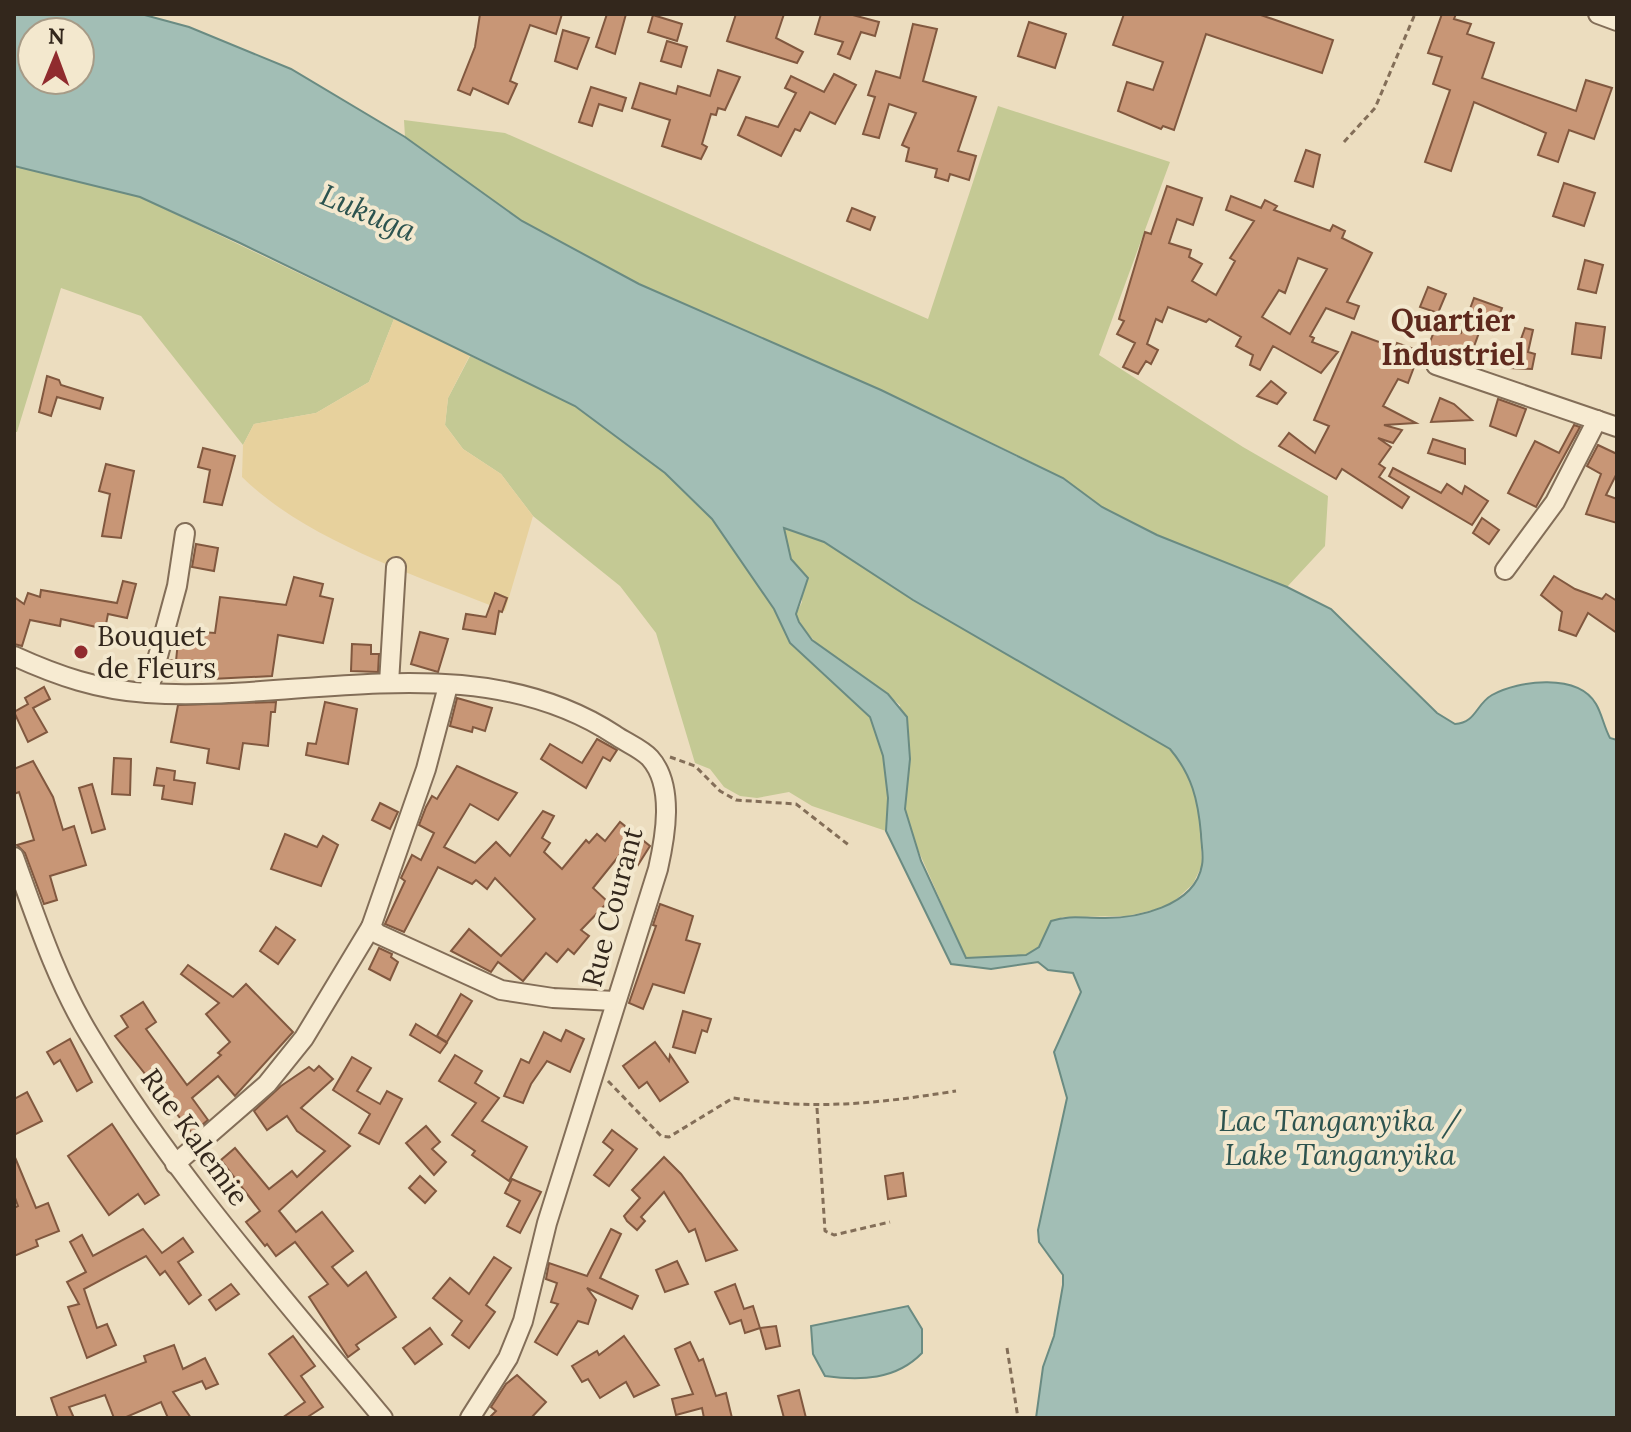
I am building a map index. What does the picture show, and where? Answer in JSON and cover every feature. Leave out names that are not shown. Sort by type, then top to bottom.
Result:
[{"type":"street","points":[[1598,14],[1617,21]]},
{"type":"street","points":[[1436,365],[1617,427]]},
{"type":"street","points":[[1505,570],[1555,502],[1597,420]]},
{"type":"street","points":[[148,693],[177,586],[185,533]]},
{"type":"street","points":[[389,683],[396,567]]},
{"type":"street","points":[[14,656],[73,681],[148,693],[389,683],[448,686],[530,696],[597,723],[651,758]]},
{"type":"street","points":[[175,1164],[267,1084],[304,1038],[371,927],[426,769],[448,686]]},
{"type":"street","name":"Rue Courant","points":[[470,1418],[508,1358],[523,1321],[547,1223],[664,841],[661,781],[651,758]]},
{"type":"street","name":"Rue Kalemie","points":[[14,857],[41,937],[89,1035],[175,1164],[383,1418]]},
{"type":"street","points":[[371,927],[378,934],[501,990],[553,998],[615,1001]]},
{"type":"path","points":[[1344,142],[1375,108],[1415,14]]},
{"type":"path","points":[[651,758],[672,757],[695,766],[720,791],[736,800],[796,804],[850,846]]},
{"type":"path","points":[[595,1068],[661,1136],[669,1137],[733,1098],[765,1105],[817,1107],[879,1103],[956,1091]]},
{"type":"path","points":[[817,1107],[825,1231],[834,1235],[890,1222]]},
{"type":"path","points":[[1007,1348],[1018,1418]]},
{"type":"green space","points":[[998,106],[1170,162],[1099,355],[1243,447],[1328,496],[1325,546],[1287,587],[1157,535],[1102,507],[1063,478],[1021,457],[881,390],[639,284],[522,221],[405,137],[404,120],[505,133],[928,319]]},
{"type":"green space","points":[[14,166],[140,197],[394,319],[369,382],[316,413],[254,424],[243,445],[141,316],[61,288],[17,432],[14,432]]},
{"type":"green space","points":[[470,356],[575,406],[665,473],[712,519],[774,609],[790,643],[870,717],[883,756],[888,798],[886,831],[812,806],[789,792],[757,798],[740,796],[724,787],[710,769],[695,763],[656,633],[620,586],[533,516],[501,474],[463,449],[445,425],[448,398]]},
{"type":"green space","points":[[784,528],[824,542],[913,600],[1170,749],[1188,770],[1199,813],[1202,865],[1193,884],[1169,906],[1128,916],[1062,917],[1035,951],[1026,956],[999,960],[966,958],[911,834],[905,809],[900,705],[827,652],[803,627],[796,614],[802,602],[801,570],[791,559]]},
{"type":"sand","points":[[394,319],[470,355],[448,398],[445,425],[463,449],[501,474],[533,516],[505,611],[402,571],[332,539],[299,521],[242,477],[243,445],[254,424],[316,413],[369,382]]},
{"type":"water","name":"Lac Tanganyika / Lake Tanganyika","points":[[14,14],[141,14],[189,27],[291,69],[405,137],[522,221],[639,284],[881,390],[1063,478],[1102,507],[1157,535],[1287,587],[1331,609],[1437,713],[1455,724],[1472,717],[1492,695],[1517,686],[1547,682],[1576,687],[1587,694],[1596,704],[1610,738],[1617,740],[1617,1418],[1036,1418],[1043,1367],[1054,1336],[1063,1285],[1063,1275],[1039,1242],[1038,1230],[1067,1098],[1054,1052],[1081,992],[1073,973],[1048,970],[1038,962],[991,969],[951,964],[886,831],[888,798],[883,756],[870,717],[790,643],[774,609],[712,519],[665,473],[575,406],[140,197],[14,166]],"holes":[[[784,528],[824,542],[913,600],[1170,749],[1189,778],[1200,822],[1202,865],[1188,891],[1162,908],[1146,913],[1051,921],[1039,947],[1026,955],[966,958],[921,861],[905,809],[910,759],[907,717],[888,694],[812,640],[796,614],[808,578],[791,559]]]},
{"type":"water","points":[[908,1306],[922,1329],[922,1353],[912,1362],[901,1369],[877,1376],[825,1376],[813,1354],[811,1326]]},
{"type":"building","points":[[480,14],[562,14],[556,34],[530,25],[510,81],[517,84],[508,104],[473,88],[470,95],[458,90],[475,47]]},
{"type":"building","points":[[607,14],[626,14],[615,54],[596,47]]},
{"type":"building","points":[[736,14],[784,14],[776,38],[803,52],[797,63],[727,41]]},
{"type":"building","points":[[821,14],[849,14],[879,22],[875,36],[861,32],[850,59],[838,54],[843,42],[815,34]]},
{"type":"building","points":[[1124,14],[1258,14],[1333,40],[1322,73],[1206,34],[1174,130],[1163,126],[1161,129],[1118,111],[1127,82],[1153,90],[1163,62],[1113,45]]},
{"type":"building","points":[[1442,14],[1456,14],[1454,19],[1471,24],[1467,34],[1494,43],[1482,78],[1576,111],[1586,80],[1612,88],[1594,139],[1569,130],[1558,162],[1538,155],[1546,133],[1474,102],[1451,171],[1425,162],[1450,90],[1433,84],[1442,57],[1428,53]]},
{"type":"building","points":[[653,15],[682,24],[677,41],[648,32]]},
{"type":"building","points":[[1029,22],[1066,34],[1055,68],[1018,56]]},
{"type":"building","points":[[913,24],[937,29],[923,81],[976,97],[958,151],[976,156],[969,180],[950,174],[948,181],[935,177],[937,169],[906,161],[909,148],[902,145],[916,113],[889,104],[879,138],[863,134],[875,97],[868,95],[876,71],[900,78]]},
{"type":"building","points":[[563,30],[589,38],[577,69],[555,61]]},
{"type":"building","points":[[667,41],[687,47],[681,67],[661,61]]},
{"type":"building","points":[[718,70],[740,77],[725,110],[718,108],[716,115],[711,114],[702,144],[707,147],[701,159],[662,146],[670,120],[632,108],[640,83],[676,94],[678,86],[710,96]]},
{"type":"building","points":[[834,74],[856,85],[835,124],[810,112],[800,131],[795,129],[781,156],[738,135],[746,117],[778,127],[796,93],[785,88],[791,76],[824,92]]},
{"type":"building","points":[[591,87],[626,98],[622,111],[599,104],[592,126],[579,122]]},
{"type":"building","points":[[1306,150],[1320,155],[1313,187],[1295,181]]},
{"type":"building","points":[[1564,183],[1595,193],[1584,226],[1553,216]]},
{"type":"building","points":[[1167,186],[1202,198],[1193,225],[1177,219],[1169,243],[1191,250],[1189,257],[1202,264],[1192,281],[1216,295],[1235,261],[1230,258],[1254,221],[1226,210],[1231,196],[1261,208],[1265,200],[1277,206],[1274,210],[1330,231],[1333,225],[1345,231],[1342,238],[1372,253],[1347,302],[1359,306],[1354,319],[1326,308],[1310,336],[1314,338],[1312,342],[1338,352],[1321,373],[1273,346],[1260,370],[1250,365],[1253,355],[1236,346],[1241,337],[1209,319],[1206,322],[1168,307],[1162,322],[1156,319],[1147,344],[1158,350],[1151,364],[1146,361],[1138,374],[1123,367],[1135,343],[1117,334],[1124,321],[1119,319],[1145,232],[1151,234]],"holes":[[[1298,258],[1327,269],[1290,334],[1262,317],[1279,290],[1285,293]]]},
{"type":"building","points":[[852,208],[875,217],[870,230],[847,221]]},
{"type":"building","points":[[1585,260],[1603,265],[1596,293],[1578,289]]},
{"type":"building","points":[[1428,287],[1446,294],[1438,313],[1420,307]]},
{"type":"building","points":[[1474,298],[1502,308],[1492,334],[1480,330],[1468,363],[1426,352],[1437,324],[1461,333]]},
{"type":"building","points":[[1576,323],[1605,327],[1601,358],[1572,354]]},
{"type":"building","points":[[1525,328],[1533,330],[1528,352],[1535,354],[1532,369],[1510,368],[1512,362],[1504,361],[1506,348],[1517,350]]},
{"type":"building","points":[[1352,332],[1395,348],[1397,343],[1420,351],[1408,383],[1398,379],[1383,406],[1416,423],[1384,425],[1402,430],[1393,443],[1378,438],[1391,447],[1379,464],[1385,468],[1379,477],[1409,497],[1402,508],[1342,469],[1336,479],[1279,446],[1289,433],[1315,453],[1329,426],[1314,420]]},
{"type":"building","points":[[47,376],[59,380],[61,385],[103,398],[100,409],[57,397],[51,416],[39,412]]},
{"type":"building","points":[[1271,381],[1286,393],[1277,404],[1257,396]]},
{"type":"building","points":[[1440,398],[1454,404],[1472,420],[1431,422]]},
{"type":"building","points":[[1498,399],[1526,409],[1516,436],[1490,426]]},
{"type":"building","points":[[1574,425],[1580,427],[1536,507],[1508,493],[1535,441],[1559,453]]},
{"type":"building","points":[[1433,439],[1465,449],[1465,464],[1428,453]]},
{"type":"building","points":[[1598,445],[1617,454],[1617,473],[1606,495],[1617,499],[1617,523],[1586,514],[1601,474],[1587,466]]},
{"type":"building","points":[[203,448],[235,456],[222,505],[204,502],[210,470],[198,467]]},
{"type":"building","points":[[106,464],[134,471],[121,538],[102,536],[110,494],[99,491]]},
{"type":"building","points":[[1393,468],[1441,493],[1447,484],[1462,494],[1465,486],[1488,501],[1472,525],[1389,476]]},
{"type":"building","points":[[1482,518],[1499,530],[1489,544],[1473,533]]},
{"type":"building","points":[[196,544],[218,548],[214,571],[192,567]]},
{"type":"building","points":[[1554,576],[1575,589],[1602,599],[1606,594],[1617,601],[1617,633],[1588,613],[1576,636],[1559,630],[1562,612],[1541,595]]},
{"type":"building","points":[[294,577],[323,584],[320,596],[333,599],[323,643],[278,635],[272,676],[211,679],[168,673],[169,660],[176,661],[178,641],[187,642],[189,631],[215,633],[220,597],[286,605]]},
{"type":"building","points":[[123,581],[136,584],[127,618],[108,614],[105,629],[61,619],[60,626],[30,620],[22,646],[14,644],[14,597],[24,604],[28,593],[40,597],[41,590],[117,603]]},
{"type":"building","points":[[495,593],[507,598],[502,612],[499,611],[495,634],[463,629],[466,614],[486,617]]},
{"type":"building","points":[[420,632],[448,639],[438,672],[411,664]]},
{"type":"building","points":[[352,644],[371,645],[371,654],[379,654],[378,672],[351,671]]},
{"type":"building","points":[[44,687],[50,699],[33,708],[47,732],[28,742],[14,712],[28,704],[25,698]]},
{"type":"building","points":[[457,698],[492,708],[485,731],[473,727],[472,732],[450,726]]},
{"type":"building","points":[[276,702],[275,712],[271,712],[268,746],[243,743],[239,769],[207,763],[209,749],[171,742],[178,705]]},
{"type":"building","points":[[325,702],[357,709],[348,764],[306,755],[308,743],[316,744]]},
{"type":"building","points":[[597,739],[617,750],[610,761],[603,757],[586,788],[541,759],[550,744],[582,763]]},
{"type":"building","points":[[114,758],[131,759],[130,795],[112,794]]},
{"type":"building","points":[[33,761],[53,797],[63,830],[74,826],[86,865],[50,876],[57,900],[44,904],[25,853],[17,845],[34,840],[19,792],[14,794],[14,769]]},
{"type":"building","points":[[457,766],[517,793],[498,820],[470,804],[444,847],[475,863],[496,842],[510,856],[543,811],[554,816],[542,838],[550,843],[544,852],[562,869],[586,840],[589,843],[597,834],[605,841],[620,822],[650,846],[638,865],[622,852],[593,888],[608,902],[581,930],[589,936],[574,954],[568,949],[557,962],[546,953],[523,981],[498,962],[491,972],[451,951],[469,929],[501,956],[535,919],[495,878],[487,889],[476,880],[472,884],[438,867],[404,932],[385,924],[405,881],[401,878],[412,855],[421,860],[434,833],[419,825],[426,807],[432,796],[437,799]]},
{"type":"building","points":[[157,768],[175,771],[174,780],[195,783],[192,804],[162,799],[164,786],[154,785]]},
{"type":"building","points":[[92,784],[105,829],[92,833],[79,788]]},
{"type":"building","points":[[380,803],[398,812],[390,829],[372,820]]},
{"type":"building","points":[[285,834],[317,847],[323,836],[338,845],[321,886],[271,869]]},
{"type":"building","points":[[660,904],[693,916],[686,940],[700,944],[684,993],[653,984],[643,1009],[629,1003],[656,926],[653,925]]},
{"type":"building","points":[[276,927],[295,940],[278,964],[260,951]]},
{"type":"building","points":[[379,948],[392,954],[391,957],[398,962],[390,980],[369,969]]},
{"type":"building","points":[[188,965],[233,997],[246,984],[293,1032],[235,1096],[218,1076],[192,1098],[208,1120],[192,1133],[115,1036],[128,1027],[121,1016],[143,1002],[156,1022],[146,1029],[187,1085],[221,1055],[218,1053],[230,1042],[206,1014],[219,1003],[181,974]]},
{"type":"building","points":[[461,994],[472,1001],[447,1042],[437,1036]]},
{"type":"building","points":[[683,1011],[711,1019],[707,1032],[702,1030],[695,1053],[673,1047]]},
{"type":"building","points":[[416,1024],[447,1043],[440,1053],[410,1035]]},
{"type":"building","points":[[566,1030],[584,1039],[570,1072],[547,1061],[531,1084],[523,1103],[504,1096],[521,1059],[529,1063],[544,1032],[561,1041]]},
{"type":"building","points":[[70,1039],[92,1082],[77,1091],[60,1060],[54,1064],[47,1052]]},
{"type":"building","points":[[655,1042],[669,1061],[670,1055],[688,1082],[660,1101],[647,1082],[639,1088],[623,1066]]},
{"type":"building","points":[[455,1055],[482,1071],[475,1083],[499,1098],[482,1121],[527,1147],[509,1181],[472,1155],[475,1151],[452,1135],[476,1103],[439,1081]]},
{"type":"building","points":[[352,1057],[371,1068],[357,1091],[380,1104],[387,1091],[402,1099],[379,1144],[359,1133],[370,1114],[333,1090]]},
{"type":"building","points":[[319,1066],[333,1079],[301,1108],[350,1146],[279,1211],[296,1232],[322,1212],[353,1251],[332,1267],[348,1286],[366,1272],[396,1317],[356,1345],[359,1349],[348,1357],[309,1297],[328,1284],[295,1242],[276,1256],[267,1244],[265,1246],[246,1222],[260,1211],[221,1160],[235,1148],[269,1189],[292,1171],[297,1177],[325,1151],[297,1131],[287,1116],[267,1130],[254,1111],[281,1086],[309,1067],[314,1071]]},
{"type":"building","points":[[27,1092],[42,1121],[14,1135],[14,1099]]},
{"type":"building","points":[[112,1124],[159,1195],[145,1204],[138,1194],[109,1215],[68,1156]]},
{"type":"building","points":[[426,1126],[440,1142],[432,1149],[446,1162],[434,1175],[406,1143]]},
{"type":"building","points":[[612,1130],[637,1149],[609,1186],[594,1175],[613,1150],[603,1142]]},
{"type":"building","points":[[14,1155],[36,1208],[48,1203],[59,1231],[36,1240],[38,1246],[14,1256],[14,1208],[18,1206],[14,1195]]},
{"type":"building","points":[[664,1157],[681,1174],[737,1250],[706,1261],[695,1229],[689,1232],[664,1192],[641,1217],[645,1221],[637,1230],[627,1221],[624,1216],[640,1198],[632,1190]]},
{"type":"building","points":[[903,1173],[906,1196],[888,1199],[885,1176]]},
{"type":"building","points":[[420,1176],[436,1191],[425,1203],[409,1188]]},
{"type":"building","points":[[512,1179],[541,1192],[520,1233],[507,1226],[520,1201],[505,1193]]},
{"type":"building","points":[[143,1229],[162,1253],[183,1238],[193,1252],[178,1262],[201,1295],[189,1304],[165,1271],[160,1275],[146,1256],[84,1289],[97,1328],[107,1324],[116,1345],[87,1358],[68,1307],[79,1304],[67,1282],[86,1272],[70,1242],[82,1235],[93,1256]]},
{"type":"building","points":[[611,1229],[621,1234],[600,1278],[638,1296],[632,1309],[587,1288],[596,1300],[588,1324],[578,1321],[557,1355],[535,1342],[558,1304],[551,1302],[557,1283],[546,1279],[549,1263],[587,1276]]},
{"type":"building","points":[[494,1257],[511,1268],[486,1305],[495,1312],[469,1348],[452,1335],[462,1321],[433,1298],[450,1278],[469,1294]]},
{"type":"building","points":[[677,1261],[688,1284],[665,1292],[656,1270]]},
{"type":"building","points":[[231,1284],[239,1294],[216,1310],[209,1300]]},
{"type":"building","points":[[735,1284],[744,1309],[753,1306],[760,1328],[745,1333],[741,1320],[730,1324],[715,1292]]},
{"type":"building","points":[[776,1326],[780,1346],[766,1349],[760,1328]]},
{"type":"building","points":[[430,1328],[442,1344],[415,1364],[403,1348]]},
{"type":"building","points":[[293,1336],[315,1366],[301,1376],[323,1407],[306,1418],[282,1418],[305,1402],[269,1354]]},
{"type":"building","points":[[624,1336],[659,1385],[634,1397],[626,1382],[600,1398],[588,1379],[582,1382],[572,1366],[597,1351],[599,1355]]},
{"type":"building","points":[[690,1342],[699,1361],[703,1359],[716,1396],[726,1393],[732,1418],[704,1418],[702,1408],[676,1415],[672,1399],[693,1394],[675,1349]]},
{"type":"building","points":[[174,1345],[183,1369],[205,1358],[218,1384],[206,1389],[202,1381],[173,1392],[191,1418],[168,1418],[161,1402],[124,1418],[114,1418],[105,1395],[69,1407],[74,1418],[58,1418],[51,1398],[146,1362],[144,1356]]},
{"type":"building","points":[[517,1375],[546,1402],[531,1418],[489,1418],[496,1411],[491,1407],[506,1384]]},
{"type":"building","points":[[799,1390],[806,1418],[784,1418],[778,1396]]},
{"type":"place","name":"Bouquet de Fleurs","points":[[81,652]]},
{"type":"district","name":"Quartier Industriel","points":[[1453,338]]},
{"type":"water label","name":"Lukuga","points":[[368,213]]}]
